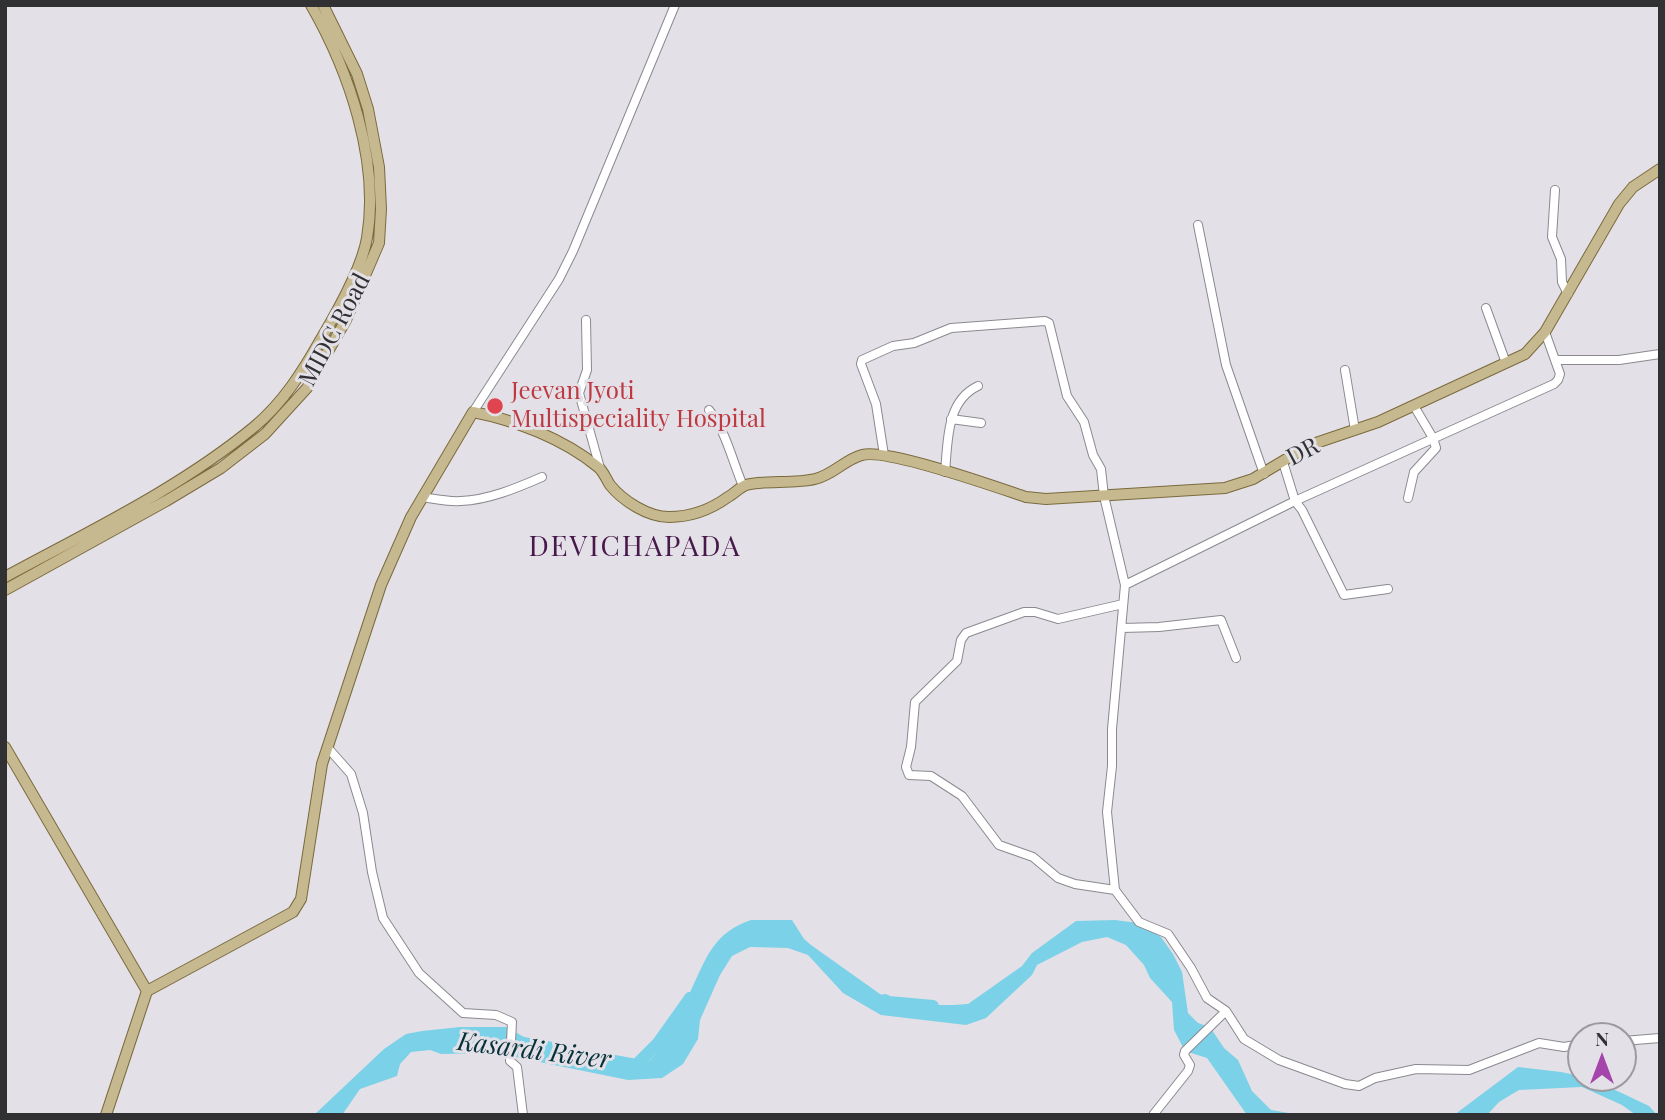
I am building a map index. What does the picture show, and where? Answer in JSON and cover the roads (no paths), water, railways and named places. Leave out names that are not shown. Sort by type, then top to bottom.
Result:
[{"type":"main road","name":"MIDC Road","points":[[5,577],[171,484],[214,458],[257,425],[297,380],[335,314],[367,240],[367,168],[346,78],[311,5]]},
{"type":"main road","name":"MIDC Road","points":[[5,590],[177,495],[221,468],[265,434],[307,388],[346,320],[379,243],[382,209],[379,167],[368,109],[357,74],[323,5]]},
{"type":"main road","name":"DR","points":[[743,486],[816,479],[863,454],[884,455],[1026,497],[1046,499],[1225,488],[1264,474],[1310,445],[1415,406],[1525,354],[1545,332],[1619,204],[1633,187],[1660,169]]},
{"type":"main road","points":[[106,1115],[147,991],[293,912],[301,899],[322,764],[381,585],[411,516],[472,412],[504,418],[556,440],[600,468],[610,485],[647,513],[668,517],[710,510],[743,486]]},
{"type":"main road","points":[[5,747],[147,991]]},
{"type":"street","points":[[472,412],[564,270],[675,5]]},
{"type":"street","points":[[1555,190],[1552,237],[1561,258],[1562,282],[1568,294]]},
{"type":"street","points":[[1198,225],[1226,365],[1264,474]]},
{"type":"street","points":[[1486,308],[1506,363]]},
{"type":"street","points":[[586,320],[587,370],[579,393],[600,468]]},
{"type":"street","points":[[884,455],[878,413],[861,364],[862,360],[893,345],[914,343],[950,328],[1045,321],[1051,327],[1068,396],[1084,422],[1091,451],[1101,469],[1104,496],[1125,585],[1107,812],[1115,890],[1139,922],[1168,934],[1207,998],[1226,1011],[1244,1039],[1279,1060],[1359,1086],[1375,1078],[1416,1069],[1469,1070],[1539,1043],[1567,1046]]},
{"type":"street","points":[[1125,585],[1296,501],[1554,384],[1560,377],[1545,332]]},
{"type":"street","points":[[1555,360],[1619,360],[1660,354]]},
{"type":"street","points":[[1345,370],[1355,430]]},
{"type":"street","points":[[945,472],[951,419],[964,393],[978,386]]},
{"type":"street","points":[[1408,498],[1414,472],[1436,448],[1415,406]]},
{"type":"street","points":[[709,410],[721,429],[743,486]]},
{"type":"street","points":[[951,419],[981,423]]},
{"type":"street","points":[[1283,462],[1296,501],[1344,595],[1388,589]]},
{"type":"street","points":[[422,497],[450,501],[476,499],[542,477]]},
{"type":"street","points":[[1115,890],[1064,882],[1033,857],[999,845],[962,796],[931,776],[909,775],[906,768],[911,747],[915,702],[957,661],[961,640],[966,633],[1024,612],[1035,612],[1058,619],[1123,604]]},
{"type":"street","points":[[1122,628],[1221,620],[1236,658]]},
{"type":"street","points":[[328,748],[351,774],[363,813],[372,872],[383,918],[419,973],[463,1013],[496,1015],[512,1022],[510,1061],[517,1067],[523,1115]]},
{"type":"street","points":[[1153,1115],[1188,1071],[1190,1065],[1184,1055],[1185,1051],[1226,1011]]},
{"type":"street","points":[[1637,1040],[1660,1038]]},
{"type":"water","points":[[751,920],[792,920],[811,945],[880,994],[903,1005],[968,1004],[1022,966],[1032,953],[1076,921],[1115,920],[1138,923],[1161,937],[1173,954],[1182,972],[1188,1013],[1198,1023],[1210,1027],[1224,1048],[1238,1060],[1252,1091],[1271,1110],[1300,1115],[1247,1115],[1207,1058],[1185,1051],[1174,1030],[1172,1002],[1150,978],[1144,965],[1126,945],[1107,937],[1082,942],[1037,965],[1032,975],[986,1018],[966,1025],[881,1015],[843,993],[808,955],[788,948],[750,947],[732,956],[720,975],[700,1020],[698,1039],[683,1064],[662,1078],[628,1080],[489,1053],[441,1054],[430,1050],[411,1052],[400,1064],[397,1076],[360,1089],[342,1115],[314,1115],[384,1049],[406,1034],[422,1031],[460,1027],[506,1027],[524,1037],[565,1044],[579,1051],[637,1068],[642,1066],[660,1047],[713,947],[728,932]]},
{"type":"water","points":[[1518,1067],[1567,1073],[1567,1088],[1519,1090],[1499,1102],[1487,1115],[1454,1115]]},
{"type":"water","points":[[1593,1092],[1620,1092],[1649,1106],[1657,1115],[1636,1115],[1622,1105]]},
{"type":"waterway","name":"Kasardi River","points":[[609,1060],[636,1065],[658,1043],[690,998]]},
{"type":"waterway","name":"Kasardi River","points":[[885,1000],[933,1006]]},
{"type":"place","name":"Jeevan Jyoti Multispeciality Hospital","points":[[495,406]]},
{"type":"district","name":"DEVICHAPADA","points":[[635,547]]}]
